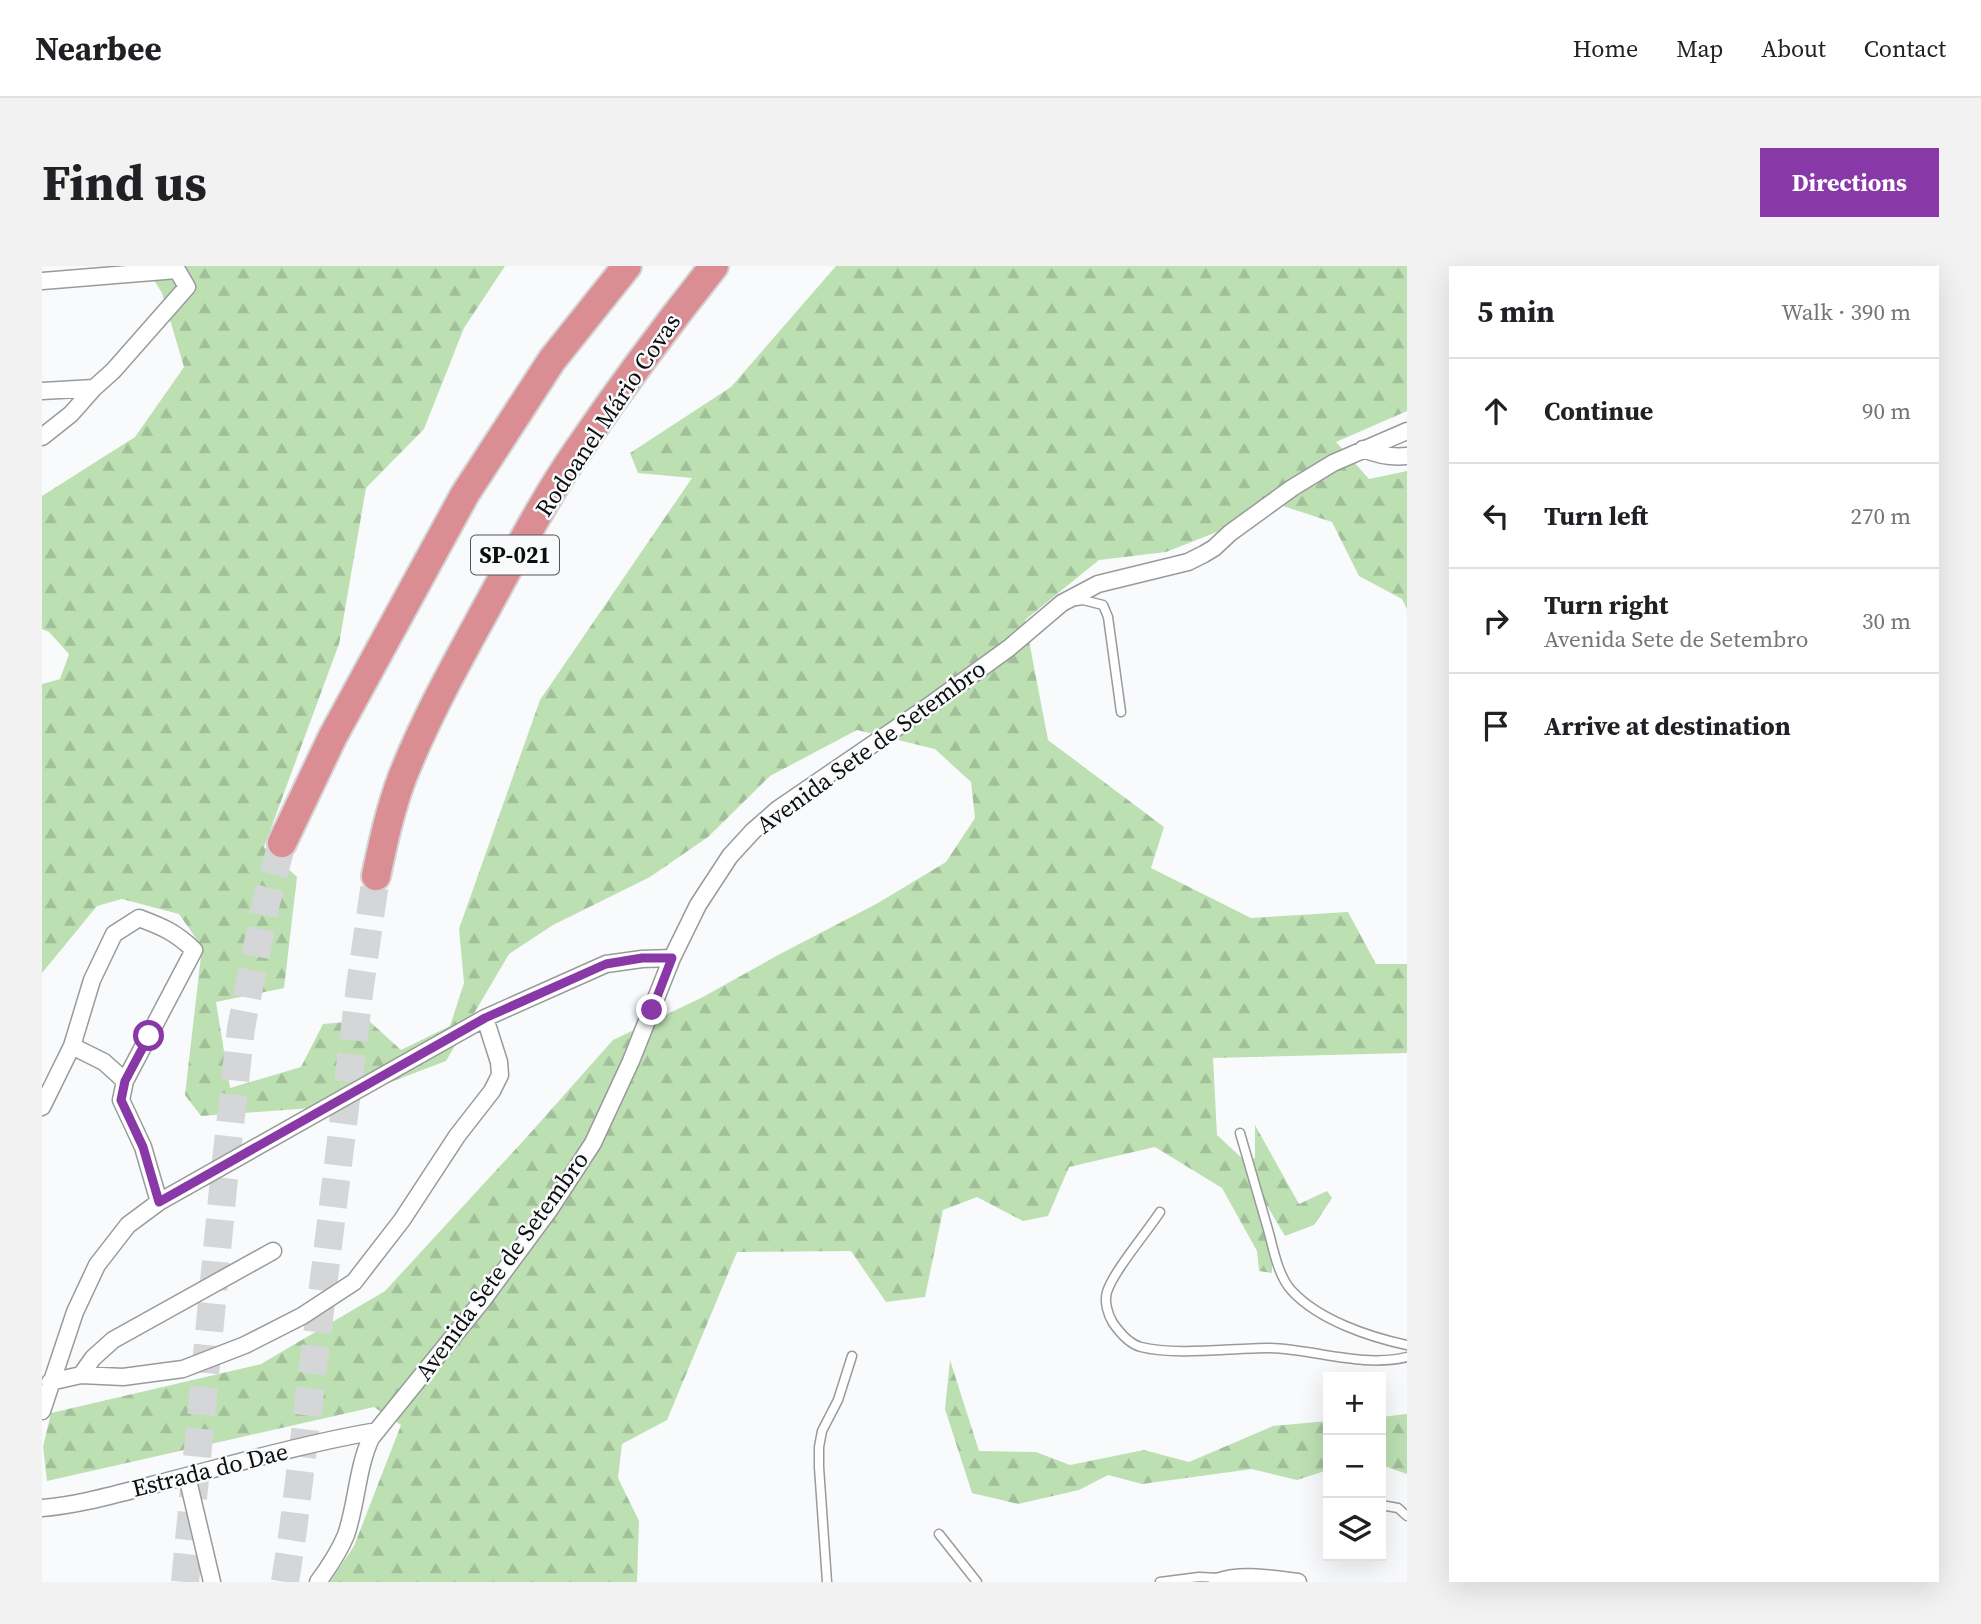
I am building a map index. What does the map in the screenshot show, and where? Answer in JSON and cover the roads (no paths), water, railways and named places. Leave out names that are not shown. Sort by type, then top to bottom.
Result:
[{"type":"highway","name":"SP-021","points":[[282,843],[333,736],[465,494],[552,360],[627,266]]},
{"type":"highway","name":"Rodoanel Mário Covas","points":[[376,876],[388,822],[420,735],[527,534],[577,451],[675,315],[715,266]]},
{"type":"street","points":[[42,281],[177,270],[187,287],[113,371],[71,414],[42,437]]},
{"type":"street","points":[[42,391],[94,388]]},
{"type":"street","name":"Avenida Sete de Setembro","points":[[322,1576],[339,1552],[347,1532],[371,1438],[490,1291],[550,1209],[593,1143],[631,1061],[672,958],[698,905],[730,856],[778,809],[1009,648],[1062,603],[1098,584],[1188,562],[1214,548],[1230,533],[1292,488],[1334,463],[1407,431]]},
{"type":"street","points":[[1363,449],[1380,455],[1407,456]]},
{"type":"street","points":[[42,1107],[72,1046],[92,980],[114,934],[139,919],[167,928],[183,939],[194,950],[125,1081],[121,1100],[143,1147],[159,1202]]},
{"type":"street","points":[[42,1411],[75,1312],[97,1265],[128,1225],[159,1202],[485,1018],[606,964],[642,958],[672,958]]},
{"type":"street","points":[[50,1382],[80,1374],[123,1377],[183,1369],[245,1345],[302,1316],[354,1282],[402,1220],[457,1136],[492,1091],[500,1075],[499,1062],[485,1018]]},
{"type":"street","points":[[72,1046],[104,1062],[125,1081]]},
{"type":"street","points":[[80,1374],[113,1340],[272,1251]]},
{"type":"street","name":"Estrada do Dae","points":[[42,1508],[98,1498],[328,1440],[377,1431]]},
{"type":"street","points":[[187,1476],[212,1582]]},
{"type":"street","points":[[1222,1580],[1247,1578],[1296,1582]]},
{"type":"lane","points":[[1062,603],[1083,600],[1103,605],[1108,617],[1121,712]]},
{"type":"lane","points":[[1240,1133],[1275,1254],[1291,1289],[1335,1320],[1360,1332],[1407,1345]]},
{"type":"lane","points":[[1160,1212],[1107,1290],[1110,1318],[1119,1331],[1139,1346],[1176,1350],[1269,1348],[1347,1358],[1407,1357]]},
{"type":"lane","points":[[827,1582],[818,1467],[819,1447],[822,1431],[838,1401],[852,1356]]},
{"type":"lane","points":[[1386,1506],[1398,1508],[1407,1516]]},
{"type":"lane","points":[[939,1534],[977,1582]]},
{"type":"lane","points":[[1160,1582],[1199,1577],[1222,1580]]},
{"type":"tunnel","points":[[185,1582],[241,1028],[266,903],[282,843]]},
{"type":"tunnel","points":[[285,1582],[376,876]]}]
